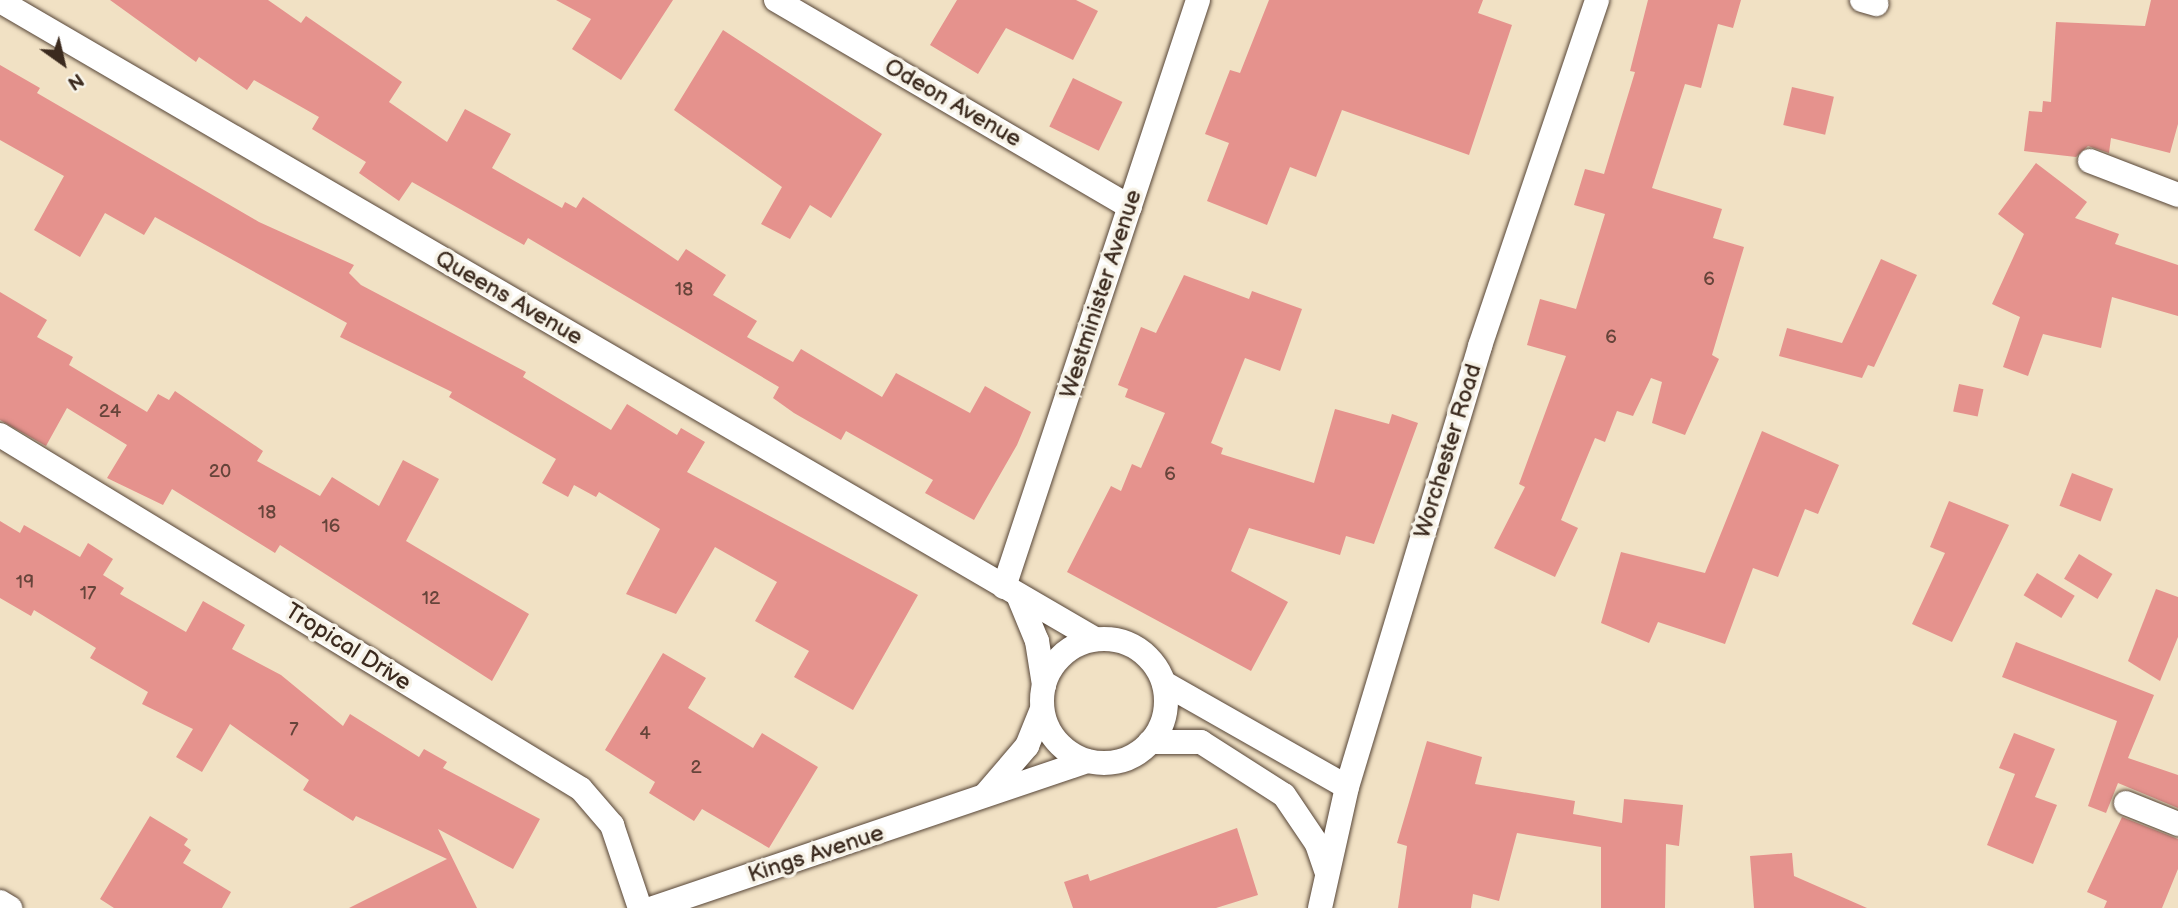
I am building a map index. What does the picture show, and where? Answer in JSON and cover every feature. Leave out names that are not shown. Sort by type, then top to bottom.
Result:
[{"type":"street","name":"Odeon Avenue","points":[[776,0],[1130,207]]},
{"type":"street","name":"Westminister Avenue","points":[[1011,591],[1130,207],[1198,0]]},
{"type":"street","name":"Worchester Road","points":[[1320,908],[1326,871],[1347,787],[1480,346],[1597,0]]},
{"type":"street","name":"Queens Avenue","points":[[0,1],[1095,639]]},
{"type":"street","points":[[2090,161],[2178,195]]},
{"type":"street","name":"Tropical Drive","points":[[0,435],[581,789],[612,825],[640,908]]},
{"type":"street","points":[[979,800],[1027,746],[1043,697],[1072,647],[1095,639],[1130,644],[1157,667],[1164,683],[1167,704],[1150,742],[1132,756],[1087,761],[1050,732],[1043,697],[1037,641],[1011,591]]},
{"type":"street","points":[[1164,683],[1347,787]]},
{"type":"street","points":[[1150,742],[1201,742],[1284,796],[1317,844],[1326,871]]},
{"type":"street","name":"Kings Avenue","points":[[653,908],[979,800],[1087,761]]},
{"type":"street","points":[[2126,803],[2178,824]]},
{"type":"street","points":[[0,902],[10,908]]},
{"type":"building","points":[[110,0],[268,0],[301,23],[306,16],[402,82],[389,102],[447,142],[465,109],[511,134],[492,168],[562,208],[565,202],[576,208],[583,197],[678,261],[686,249],[726,275],[713,295],[757,321],[747,337],[793,362],[801,349],[882,397],[896,373],[970,413],[985,386],[1031,412],[1017,445],[974,520],[925,493],[933,480],[846,431],[841,440],[794,413],[773,398],[779,387],[528,238],[524,245],[412,182],[399,201],[359,173],[366,162],[312,129],[319,117],[254,80],[247,90],[199,57],[196,62]]},
{"type":"building","points":[[556,0],[673,0],[621,80],[572,49],[591,19]]},
{"type":"building","points":[[957,0],[1076,0],[1098,11],[1073,60],[1006,28],[978,74],[930,45]]},
{"type":"building","points":[[1269,0],[1483,0],[1478,13],[1512,25],[1469,155],[1342,110],[1316,177],[1290,167],[1267,225],[1207,201],[1229,143],[1205,134],[1230,70],[1240,73]]},
{"type":"building","points":[[1648,0],[1741,0],[1733,28],[1718,24],[1701,88],[1685,84],[1652,188],[1722,209],[1713,238],[1744,247],[1712,355],[1719,359],[1685,435],[1652,423],[1662,382],[1651,378],[1633,416],[1617,411],[1605,442],[1595,438],[1561,520],[1578,528],[1555,577],[1494,548],[1525,487],[1519,484],[1566,356],[1527,345],[1540,299],[1576,309],[1605,214],[1574,205],[1585,169],[1604,174],[1635,72],[1630,71]]},
{"type":"building","points":[[2151,0],[2178,0],[2178,124],[2170,153],[2111,138],[2109,153],[2088,146],[2076,157],[2024,151],[2029,111],[2042,112],[2043,101],[2051,102],[2056,22],[2145,26]]},
{"type":"building","points":[[723,30],[882,134],[831,218],[810,205],[790,239],[761,224],[782,187],[674,110]]},
{"type":"building","points":[[0,65],[40,88],[37,93],[259,222],[354,265],[349,273],[361,285],[526,372],[523,377],[611,430],[627,404],[677,435],[681,428],[705,442],[687,472],[918,595],[853,710],[794,677],[809,651],[755,621],[777,582],[715,547],[676,614],[626,594],[660,529],[599,492],[596,497],[574,485],[568,497],[542,483],[556,459],[449,397],[452,392],[340,337],[347,323],[155,217],[144,235],[105,213],[80,257],[34,230],[64,176],[0,140]]},
{"type":"building","points":[[1073,78],[1122,102],[1099,151],[1049,127]]},
{"type":"building","points":[[1792,87],[1834,97],[1825,135],[1783,125]]},
{"type":"building","points":[[2036,163],[2087,202],[2075,218],[2119,234],[2115,244],[2178,265],[2178,316],[2112,297],[2101,348],[2043,334],[2028,376],[2003,367],[2020,317],[1992,304],[2024,234],[1998,214]]},
{"type":"building","points":[[1881,259],[1917,275],[1874,367],[1868,365],[1862,378],[1779,356],[1787,328],[1842,343]]},
{"type":"building","points":[[1184,275],[1249,299],[1252,291],[1302,309],[1280,371],[1245,358],[1211,443],[1223,448],[1221,454],[1314,483],[1335,409],[1389,424],[1392,414],[1418,423],[1374,544],[1346,536],[1340,555],[1249,528],[1231,571],[1288,602],[1251,671],[1067,572],[1111,486],[1121,491],[1132,464],[1141,468],[1165,413],[1125,397],[1128,389],[1118,385],[1141,327],[1156,333]]},
{"type":"building","points":[[0,292],[47,320],[37,337],[73,357],[69,365],[147,412],[158,394],[169,400],[175,391],[263,451],[257,461],[320,496],[332,477],[379,506],[403,460],[439,479],[406,541],[529,614],[492,681],[280,545],[275,553],[172,489],[163,505],[107,478],[127,445],[67,408],[46,446],[0,420]]},
{"type":"building","points":[[1959,384],[1983,389],[1978,417],[1953,411]]},
{"type":"building","points":[[1762,431],[1839,465],[1818,514],[1805,509],[1778,577],[1753,568],[1725,644],[1658,622],[1649,643],[1601,623],[1621,552],[1705,573]]},
{"type":"building","points":[[2072,473],[2113,489],[2101,521],[2059,506]]},
{"type":"building","points":[[1949,501],[2009,525],[1952,642],[1912,624],[1945,553],[1930,547]]},
{"type":"building","points":[[0,521],[20,533],[24,525],[80,557],[88,543],[113,559],[103,575],[124,588],[120,594],[186,632],[203,601],[245,625],[232,649],[281,675],[343,726],[350,714],[419,757],[424,749],[447,762],[443,768],[540,819],[513,869],[438,829],[477,908],[349,908],[447,859],[356,816],[353,821],[303,790],[309,780],[230,724],[202,772],[176,757],[193,729],[142,704],[148,692],[90,658],[96,648],[34,610],[31,616],[0,598]]},
{"type":"building","points":[[2079,554],[2112,574],[2097,599],[2064,579]]},
{"type":"building","points":[[2037,573],[2075,596],[2061,618],[2024,595]]},
{"type":"building","points":[[2156,589],[2178,597],[2178,637],[2160,681],[2128,661]]},
{"type":"building","points":[[2016,642],[2154,695],[2128,758],[2178,775],[2178,808],[2118,783],[2106,813],[2088,806],[2117,721],[2002,677]]},
{"type":"building","points":[[663,653],[706,678],[688,708],[753,748],[762,733],[818,767],[769,848],[702,809],[694,821],[649,793],[655,782],[605,750]]},
{"type":"building","points":[[2014,733],[2055,749],[2035,797],[2057,805],[2033,864],[1987,845],[2015,774],[1999,768]]},
{"type":"building","points":[[1427,741],[1482,757],[1475,784],[1575,801],[1573,814],[1622,823],[1624,799],[1683,805],[1679,846],[1666,844],[1665,908],[1601,908],[1601,847],[1517,833],[1499,901],[1473,894],[1471,908],[1398,908],[1407,846],[1397,843]]},
{"type":"building","points":[[150,816],[188,839],[184,845],[191,850],[183,863],[231,892],[222,908],[114,908],[100,899]]},
{"type":"building","points":[[2122,817],[2178,839],[2178,869],[2162,908],[2104,908],[2107,901],[2087,892]]},
{"type":"building","points":[[1237,828],[1258,895],[1216,908],[1073,908],[1064,882],[1088,874],[1090,881]]},
{"type":"building","points":[[1792,853],[1794,876],[1867,908],[1754,908],[1750,856]]}]
